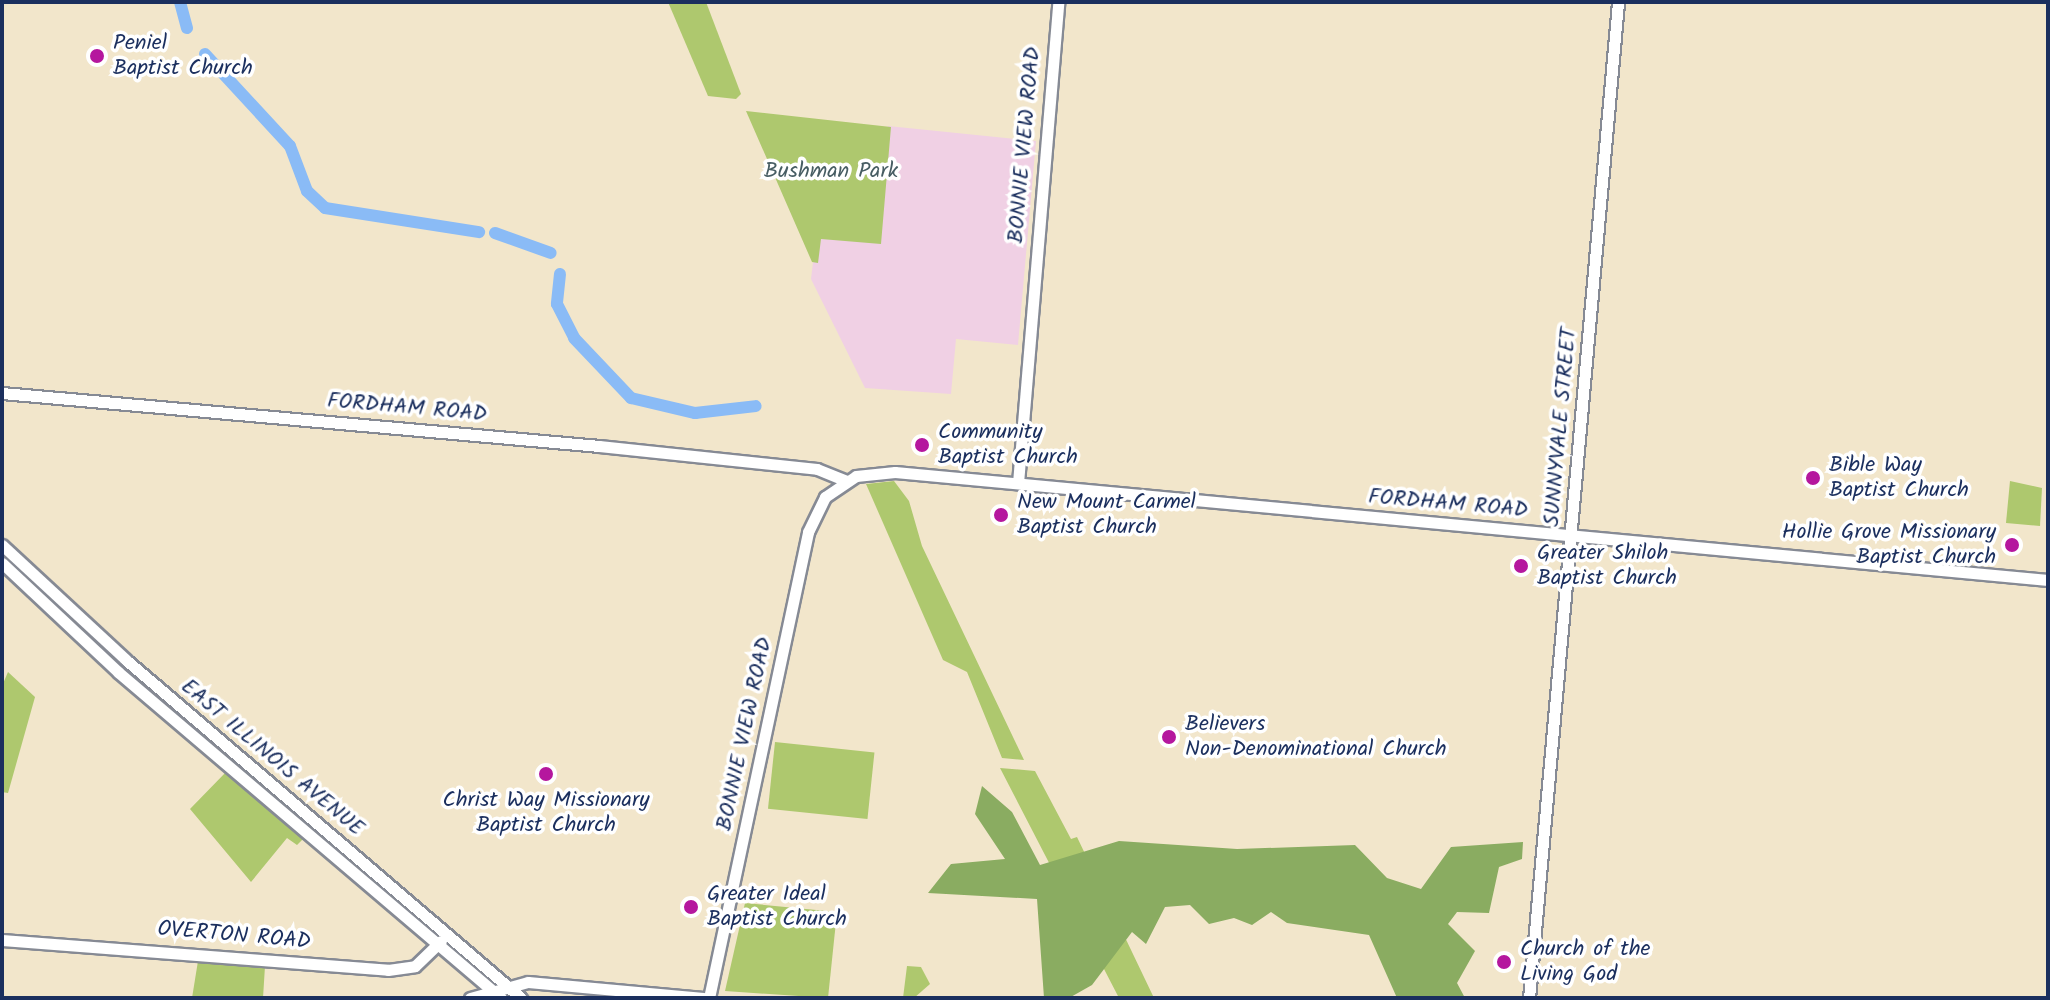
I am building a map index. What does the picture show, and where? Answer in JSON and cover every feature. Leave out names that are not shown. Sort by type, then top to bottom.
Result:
[{"type":"street","name":"BONNIE VIEW ROAD","points":[[1018,483],[1058,2]]},
{"type":"street","name":"SUNNYVALE STREET","points":[[1529,998],[1618,2]]},
{"type":"street","name":"FORDHAM ROAD","points":[[2,393],[808,470],[841,483],[882,472],[998,481],[2048,580]]},
{"type":"street","points":[[998,481],[1020,453]]},
{"type":"street","name":"BONNIE VIEW ROAD","points":[[706,998],[808,532],[841,483]]},
{"type":"street","name":"EAST ILLINOIS AVENUE","points":[[2,545],[126,660],[449,933],[521,998]]},
{"type":"street","name":"EAST ILLINOIS AVENUE","points":[[2,563],[496,995]]},
{"type":"street","name":"OVERTON ROAD","points":[[2,940],[388,970],[415,966],[449,933]]},
{"type":"street","points":[[471,972],[469,998],[496,995],[509,987],[537,982],[706,998]]},
{"type":"shaded area","points":[[888,126],[1036,141],[1018,345],[956,339],[951,394],[865,388],[811,279],[816,237],[877,243]]},
{"type":"green space","points":[[668,2],[706,2],[741,94],[736,99],[708,96]]},
{"type":"green space","name":"Bushman Park","points":[[746,111],[891,127],[881,244],[821,239],[818,263],[812,262]]},
{"type":"green space","points":[[894,481],[909,501],[922,546],[1024,760],[1002,758],[967,672],[943,660],[866,484]]},
{"type":"green space","points":[[2010,481],[2042,488],[2040,526],[2006,523]]},
{"type":"green space","points":[[8,672],[35,697],[8,793],[2,792],[2,686]]},
{"type":"green space","points":[[775,742],[874,752],[867,819],[768,809]]},
{"type":"green space","points":[[1000,768],[1035,771],[1071,839],[1077,837],[1154,998],[1119,998]]},
{"type":"green space","points":[[226,772],[303,839],[297,845],[287,838],[251,882],[190,809]]},
{"type":"green space","points":[[982,786],[1012,812],[1040,865],[1119,841],[1237,849],[1355,845],[1387,878],[1421,889],[1451,847],[1523,842],[1522,859],[1499,867],[1489,913],[1457,912],[1448,924],[1475,951],[1457,983],[1465,998],[1397,998],[1369,935],[1287,923],[1271,912],[1252,925],[1234,918],[1209,924],[1190,905],[1165,907],[1146,944],[1132,932],[1092,985],[1069,998],[1044,998],[1037,899],[928,893],[951,864],[1005,859],[975,814]]},
{"type":"green space","points":[[745,903],[837,912],[828,998],[725,991]]},
{"type":"green space","points":[[198,961],[265,966],[263,998],[192,998]]},
{"type":"green space","points":[[907,966],[921,967],[930,984],[914,998],[903,998]]},
{"type":"waterway","points":[[180,2],[187,28]]},
{"type":"waterway","points":[[205,54],[290,146],[307,191],[325,208],[479,232]]},
{"type":"waterway","points":[[495,233],[551,253]]},
{"type":"waterway","points":[[560,274],[557,304],[574,338],[631,398],[695,413],[756,406]]},
{"type":"place","name":"Peniel Baptist Church","points":[[97,56]]},
{"type":"place","name":"Community Baptist Church","points":[[922,445]]},
{"type":"place","name":"Bible Way Baptist Church","points":[[1813,478]]},
{"type":"place","name":"New Mount Carmel Baptist Church","points":[[1001,515]]},
{"type":"place","name":"Hollie Grove Missionary Baptist Church","points":[[2012,545]]},
{"type":"place","name":"Greater Shiloh Baptist Church","points":[[1521,566]]},
{"type":"place","name":"Believers Non-Denominational Church","points":[[1169,737]]},
{"type":"place","name":"Christ Way Missionary Baptist Church","points":[[546,774]]},
{"type":"place","name":"Greater Ideal Baptist Church","points":[[691,907]]},
{"type":"place","name":"Church of the Living God","points":[[1504,962]]}]
